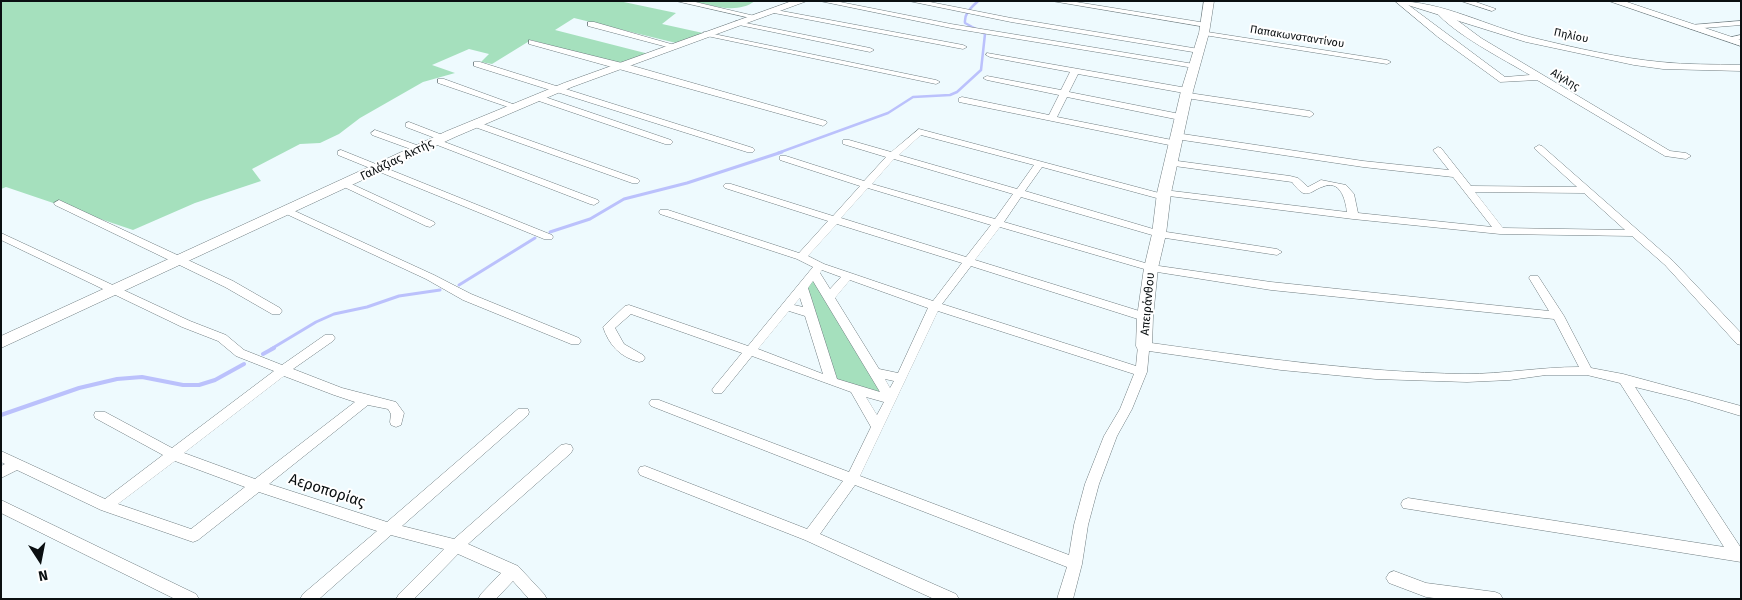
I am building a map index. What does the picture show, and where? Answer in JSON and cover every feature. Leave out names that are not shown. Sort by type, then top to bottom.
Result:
[{"type":"street","points":[[679,1],[755,17]]},
{"type":"street","name":"Γαλάζιας Ακτής","points":[[4,339],[180,261],[286,210],[378,170],[475,124],[559,89],[802,1]]},
{"type":"street","points":[[823,1],[943,24],[1194,66]]},
{"type":"street","points":[[912,1],[1011,20],[1199,51]]},
{"type":"street","name":"Παπακωνσταντίνου","points":[[1055,1],[1387,62]]},
{"type":"street","name":"Απειράνθου","points":[[1065,599],[1075,564],[1081,525],[1092,484],[1142,372],[1145,317],[1151,268],[1159,234],[1164,195],[1180,117],[1205,30],[1209,1]]},
{"type":"street","points":[[1399,1],[1441,35],[1503,80],[1537,77]]},
{"type":"street","name":"Πηλίου","points":[[1399,1],[1440,8],[1530,40],[1634,62],[1662,66],[1741,68]]},
{"type":"street","points":[[1464,1],[1492,9]]},
{"type":"street","points":[[1614,1],[1741,43]]},
{"type":"street","name":"Αίγλης","points":[[1440,8],[1444,17],[1537,77],[1668,154],[1686,156]]},
{"type":"street","points":[[774,11],[963,47]]},
{"type":"street","points":[[740,23],[870,50]]},
{"type":"street","points":[[1691,28],[1741,23]]},
{"type":"street","points":[[591,24],[674,46]]},
{"type":"street","points":[[708,34],[936,82]]},
{"type":"street","points":[[1727,39],[1741,37]]},
{"type":"street","points":[[532,42],[822,123]]},
{"type":"street","points":[[990,56],[1310,114]]},
{"type":"street","points":[[477,64],[750,150]]},
{"type":"street","points":[[1052,118],[1062,93],[1075,70]]},
{"type":"street","points":[[988,78],[1180,117]]},
{"type":"street","points":[[441,81],[517,107]]},
{"type":"street","points":[[539,98],[668,142]]},
{"type":"street","points":[[962,100],[1175,140],[1456,174]]},
{"type":"street","points":[[475,124],[635,181]]},
{"type":"street","points":[[410,125],[439,140],[594,202]]},
{"type":"street","points":[[801,257],[892,156],[919,132],[1164,195],[1500,231],[1636,233]]},
{"type":"street","points":[[375,133],[419,149]]},
{"type":"street","points":[[846,142],[1159,234],[1277,252]]},
{"type":"street","points":[[1539,148],[1676,270],[1741,340]]},
{"type":"street","points":[[1438,150],[1500,231]]},
{"type":"street","points":[[340,153],[378,170],[548,237]]},
{"type":"street","points":[[783,158],[997,224],[1151,268],[1271,286],[1558,316]]},
{"type":"street","points":[[810,536],[852,479],[935,306],[1040,163]]},
{"type":"street","points":[[1170,163],[1290,179],[1295,180],[1305,190],[1310,190],[1322,183],[1342,185],[1350,192],[1353,216]]},
{"type":"street","points":[[345,184],[430,224]]},
{"type":"street","points":[[728,186],[1145,317]]},
{"type":"street","points":[[1467,190],[1586,190]]},
{"type":"street","points":[[59,202],[229,284],[276,311]]},
{"type":"street","points":[[286,210],[430,276],[467,297],[575,341]]},
{"type":"street","points":[[664,212],[801,257],[817,269],[848,276],[935,306],[1142,372]]},
{"type":"street","points":[[1,236],[114,291],[186,324],[222,338],[240,353],[338,392],[392,405],[398,413],[396,422]]},
{"type":"street","points":[[718,390],[817,269]]},
{"type":"street","points":[[817,269],[829,297],[891,400]]},
{"type":"street","points":[[829,297],[848,276]]},
{"type":"street","points":[[1534,278],[1558,316],[1587,370]]},
{"type":"street","points":[[802,287],[832,382]]},
{"type":"street","points":[[786,306],[811,314]]},
{"type":"street","points":[[639,358],[622,351],[613,339],[609,327],[629,309],[832,382],[891,400]]},
{"type":"street","points":[[106,506],[282,371],[329,338]]},
{"type":"street","points":[[1144,346],[1281,366],[1376,375],[1467,378],[1510,376],[1546,371],[1587,370],[1623,378],[1741,411]]},
{"type":"street","points":[[875,373],[901,378]]},
{"type":"street","points":[[1623,378],[1739,556]]},
{"type":"street","points":[[854,389],[878,428]]},
{"type":"street","points":[[1,456],[106,506],[193,536],[366,400]]},
{"type":"street","points":[[655,402],[1075,564]]},
{"type":"street","points":[[308,599],[524,412]]},
{"type":"street","name":"Αεροπορίας","points":[[100,415],[174,455],[258,486],[390,529],[456,546],[513,571],[540,599]]},
{"type":"street","points":[[404,599],[456,546],[566,449]]},
{"type":"street","points":[[1,473],[16,464]]},
{"type":"street","points":[[645,471],[810,536],[951,599]]},
{"type":"street","points":[[1408,504],[1739,556]]},
{"type":"street","points":[[1,506],[191,599]]},
{"type":"street","points":[[486,599],[513,571]]},
{"type":"street","points":[[1394,578],[1426,590],[1494,599]]},
{"type":"green space","points":[[1,1],[619,1],[676,13],[662,24],[703,33],[676,43],[574,18],[555,30],[649,54],[621,63],[613,63],[531,40],[492,64],[481,62],[489,54],[469,49],[432,65],[455,73],[423,82],[360,118],[339,134],[320,143],[300,144],[252,169],[261,181],[195,203],[133,230],[6,187],[1,189]]},
{"type":"green space","points":[[691,1],[755,1],[740,7],[724,8]]},
{"type":"green space","points":[[814,279],[882,394],[837,379],[807,288]]},
{"type":"waterway","points":[[778,153],[888,113],[913,97],[950,95],[957,92],[981,70],[985,34],[965,23],[967,13],[978,1]]},
{"type":"waterway","points":[[550,232],[590,219],[624,199],[687,183],[782,152]]},
{"type":"waterway","points":[[459,285],[535,238]]},
{"type":"waterway","points":[[271,349],[316,322],[334,314],[367,307],[399,296],[440,290]]},
{"type":"waterway","points":[[263,354],[274,348]]},
{"type":"waterway","points":[[1,415],[79,388],[117,379],[142,377],[183,385],[199,385],[215,380],[244,364]]}]
